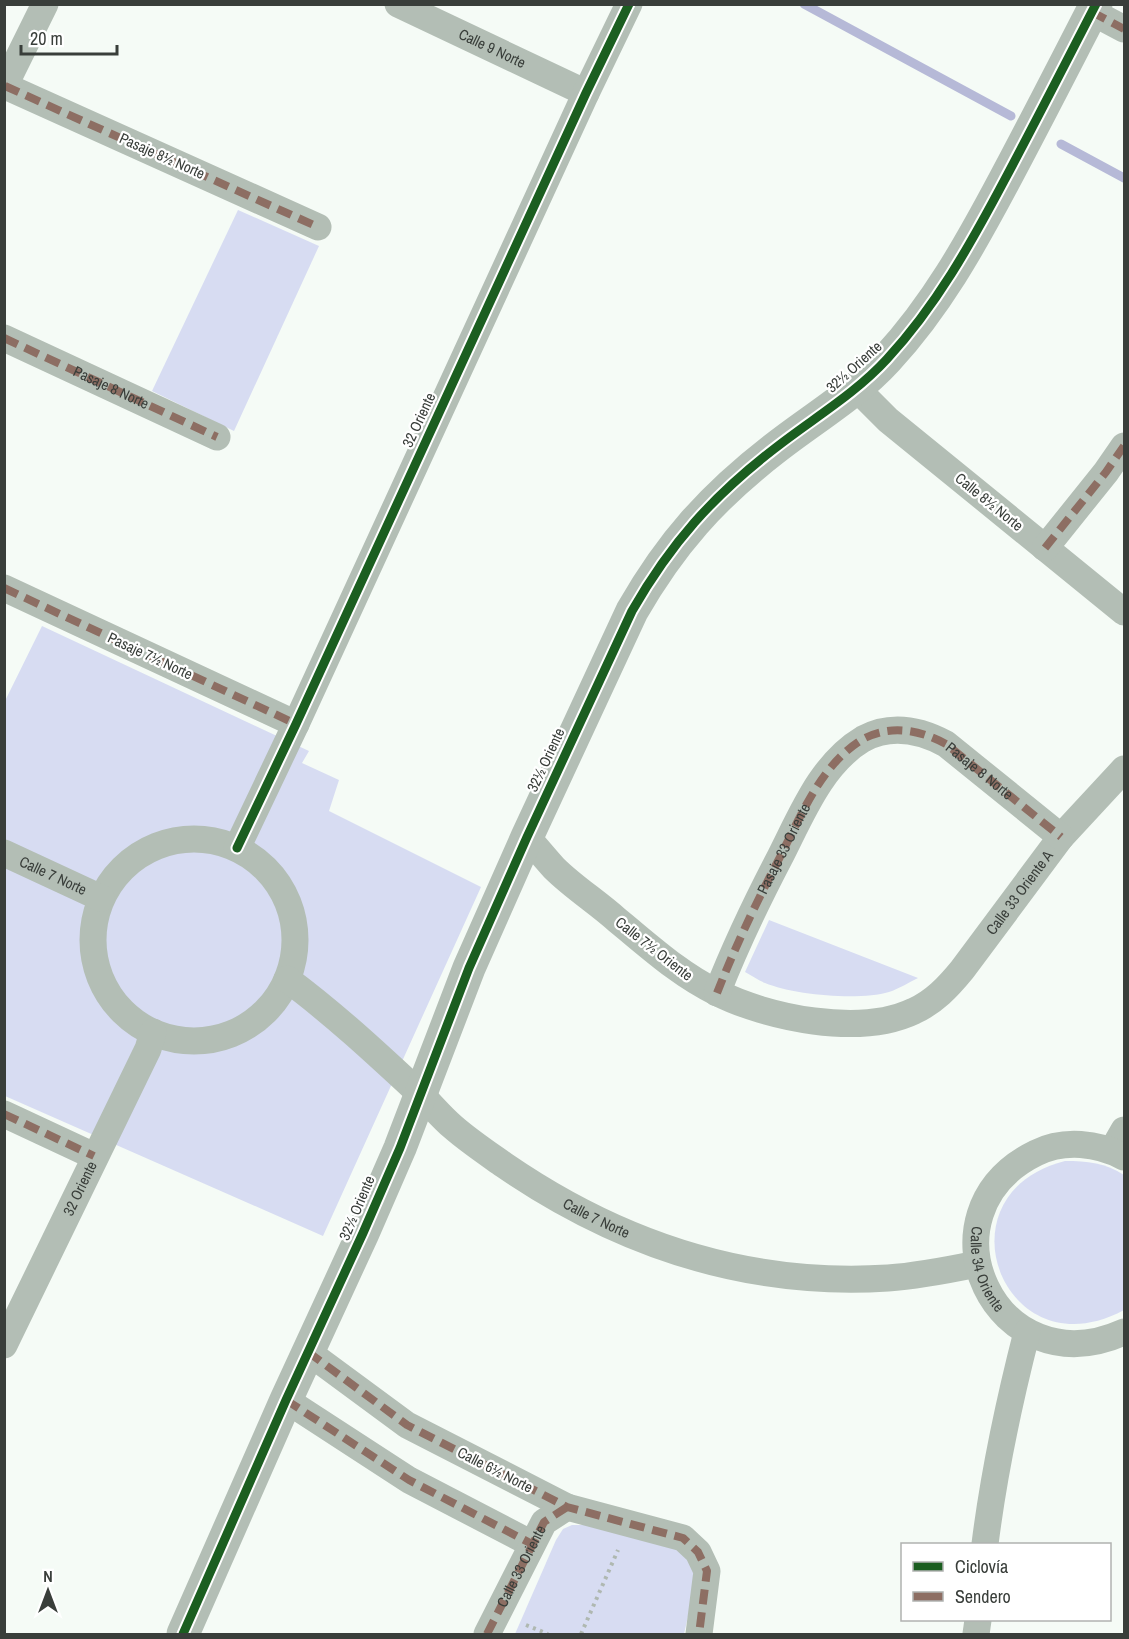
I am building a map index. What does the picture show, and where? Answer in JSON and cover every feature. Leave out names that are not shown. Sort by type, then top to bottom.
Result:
[{"type":"street","points":[[5,86],[45,4]]},
{"type":"street","name":"Calle 9 Norte","points":[[398,4],[586,93]]},
{"type":"street","name":"32 Oriente","points":[[237,848],[629,4]]},
{"type":"street","points":[[1094,8],[1125,29]]},
{"type":"street","name":"32½ Oriente","points":[[183,1635],[400,1148],[469,968],[632,611],[650,579],[693,522],[740,476],[856,388],[893,353],[937,298],[983,221],[1094,8]]},
{"type":"street","name":"Pasaje 8½ Norte","points":[[5,86],[318,227]]},
{"type":"street","name":"Pasaje 8 Norte","points":[[4,338],[217,437]]},
{"type":"street","name":"Calle 8½ Norte","points":[[856,388],[888,420],[1125,612]]},
{"type":"street","points":[[1045,548],[1125,446]]},
{"type":"street","name":"Pasaje 7½ Norte","points":[[4,588],[296,724]]},
{"type":"street","name":"Pasaje 8 Norte","points":[[885,732],[911,731],[946,744],[1061,837]]},
{"type":"street","name":"Pasaje 33 Oriente","points":[[717,993],[768,881],[818,786],[830,769],[854,746],[865,739],[885,732]]},
{"type":"street","name":"Calle 33 Oriente A","points":[[912,1012],[929,1003],[962,970],[1061,837],[1125,769]]},
{"type":"street","name":"Calle 7½ Oriente","points":[[527,837],[555,869],[666,961],[717,993],[780,1016],[820,1023],[859,1023],[889,1019],[912,1012]]},
{"type":"street","points":[[194,839],[211,840],[237,848],[268,871],[280,886],[288,904],[294,922],[295,942],[293,961],[287,979],[276,999],[260,1016],[242,1029],[220,1037],[198,1041],[175,1039],[153,1032],[134,1021],[117,1005],[104,986],[96,965],[92,943],[94,920],[101,898],[116,876],[135,858],[159,845],[194,839]]},
{"type":"street","name":"Calle 7 Norte","points":[[4,853],[101,898]]},
{"type":"street","name":"Calle 7 Norte","points":[[287,979],[420,1094],[453,1128],[534,1185],[603,1224],[646,1242],[689,1257],[750,1271],[791,1276],[843,1279],[888,1278],[977,1264]]},
{"type":"street","name":"32 Oriente","points":[[4,1345],[148,1049],[153,1032]]},
{"type":"street","points":[[4,1114],[94,1156]]},
{"type":"street","name":"Calle 34 Oriente","points":[[1120,1146],[1065,1145],[1042,1150],[1020,1161],[1002,1176],[988,1195],[979,1217],[975,1240],[977,1264],[984,1285],[995,1304],[1009,1319],[1027,1332],[1046,1340],[1066,1344],[1087,1344],[1107,1340],[1125,1332]]},
{"type":"street","points":[[985,1543],[1007,1409],[1027,1332]]},
{"type":"street","name":"Calle 6½ Norte","points":[[308,1352],[407,1425],[567,1507],[683,1538],[698,1552],[707,1571],[699,1635]]},
{"type":"street","points":[[286,1400],[409,1480],[532,1544]]},
{"type":"street","name":"Calle 33 Oriente","points":[[487,1635],[544,1522],[567,1507]]},
{"type":"path","points":[[581,1635],[629,1524]]},
{"type":"shaded area","points":[[238,210],[319,246],[234,431],[152,391]]},
{"type":"shaded area","points":[[42,626],[309,751],[302,763],[339,780],[329,811],[481,887],[323,1236],[5,1096],[4,703]]},
{"type":"shaded area","points":[[769,920],[918,978],[889,992],[861,996],[792,991],[765,983],[745,972]]},
{"type":"shaded area","points":[[1065,1161],[1096,1164],[1124,1175],[1124,1310],[1082,1324],[1046,1319],[1018,1300],[1000,1272],[994,1240],[1002,1207],[1025,1180]]},
{"type":"shaded area","points":[[572,1525],[588,1525],[680,1550],[688,1555],[697,1577],[684,1634],[515,1634],[556,1540],[563,1529]]},
{"type":"waterway","points":[[804,4],[1011,116]]},
{"type":"waterway","points":[[1061,144],[1124,178]]},
{"type":"marked path","points":[[1092,12],[1124,29]]},
{"type":"marked path","points":[[5,86],[318,227]]},
{"type":"marked path","points":[[4,338],[217,437]]},
{"type":"marked path","points":[[1045,548],[1124,446]]},
{"type":"marked path","points":[[4,588],[296,724]]},
{"type":"marked path","points":[[717,993],[755,907],[814,792],[835,762],[863,739],[874,734],[895,730],[916,732],[946,744],[1061,837]]},
{"type":"marked path","points":[[4,1114],[94,1156]]},
{"type":"marked path","points":[[308,1352],[407,1425],[567,1507],[683,1538],[698,1552],[707,1571],[699,1634]]},
{"type":"marked path","points":[[286,1400],[409,1480],[532,1544]]},
{"type":"marked path","points":[[487,1634],[544,1522],[567,1507]]},
{"type":"cycle path","points":[[237,848],[629,4]]},
{"type":"cycle path","points":[[183,1634],[400,1148],[469,968],[632,611],[662,564],[694,522],[712,503],[774,449],[861,384],[905,339],[937,296],[978,228],[1096,4]]}]
